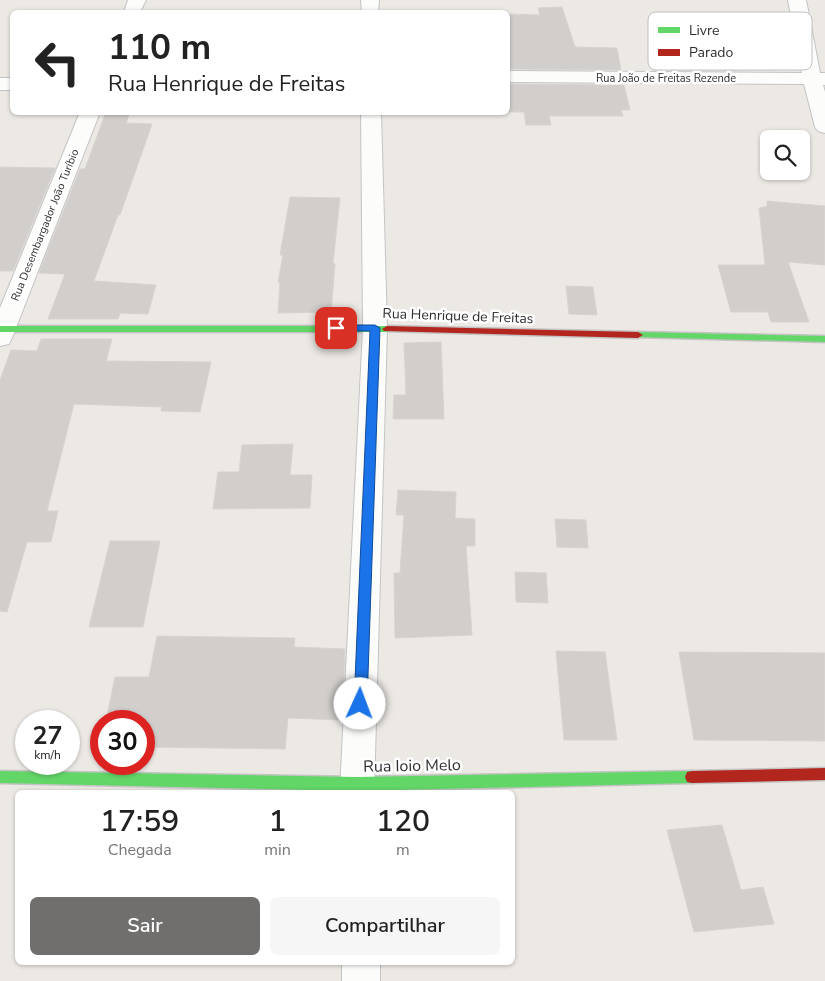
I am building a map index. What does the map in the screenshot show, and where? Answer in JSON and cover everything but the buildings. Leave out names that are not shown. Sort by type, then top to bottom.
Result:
[{"type":"street","points":[[812,54],[819,79],[825,128]]},
{"type":"street","name":"Rua João de Freitas Rezende","points":[[510,77],[819,79]]},
{"type":"street","name":"Rua Desembargador João Turíbio","points":[[1,332],[89,115]]},
{"type":"street","points":[[357,788],[375,328],[371,115]]},
{"type":"street","name":"Rua Henrique de Freitas","points":[[1,332],[375,328],[825,339]]},
{"type":"street","name":"Rua Ioio Melo","points":[[0,777],[357,788],[825,774]]},
{"type":"street","points":[[361,965],[361,981]]},
{"type":"traffic: fast","points":[[0,329],[387,329]]},
{"type":"traffic: fast","points":[[638,335],[825,339]]},
{"type":"traffic: fast","points":[[0,777],[357,784],[692,777]]},
{"type":"traffic: jam","points":[[387,329],[638,335]]},
{"type":"traffic: jam","points":[[692,777],[825,774]]},
{"type":"route","points":[[336,328],[375,328],[360,704]]}]
